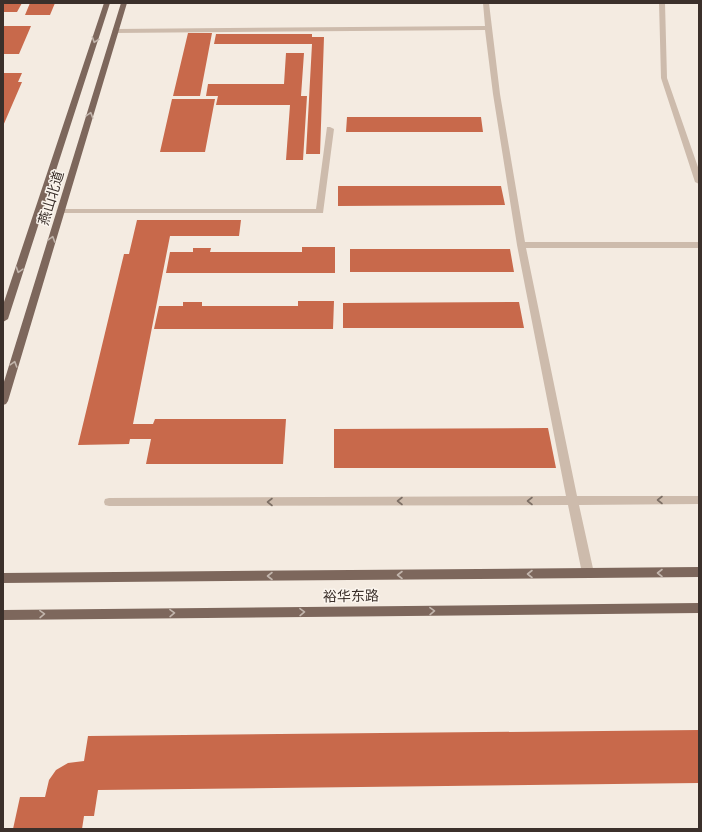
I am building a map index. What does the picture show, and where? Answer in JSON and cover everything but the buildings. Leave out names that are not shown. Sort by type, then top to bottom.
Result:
[{"type":"main road","name":"燕山北道","points":[[3,319],[107,3]]},
{"type":"main road","name":"燕山北道","points":[[3,401],[124,3]]},
{"type":"main road","name":"裕华东路","points":[[3,578],[699,572]]},
{"type":"main road","name":"裕华东路","points":[[3,614],[699,608]]},
{"type":"street","points":[[486,3],[499,116],[521,245],[540,345],[588,573]]},
{"type":"street","points":[[662,3],[664,78],[699,182]]},
{"type":"street","points":[[115,31],[488,28]]},
{"type":"street","points":[[60,211],[320,210],[330,130]]},
{"type":"street","points":[[521,245],[699,245]]},
{"type":"street","points":[[108,502],[699,500]]}]
